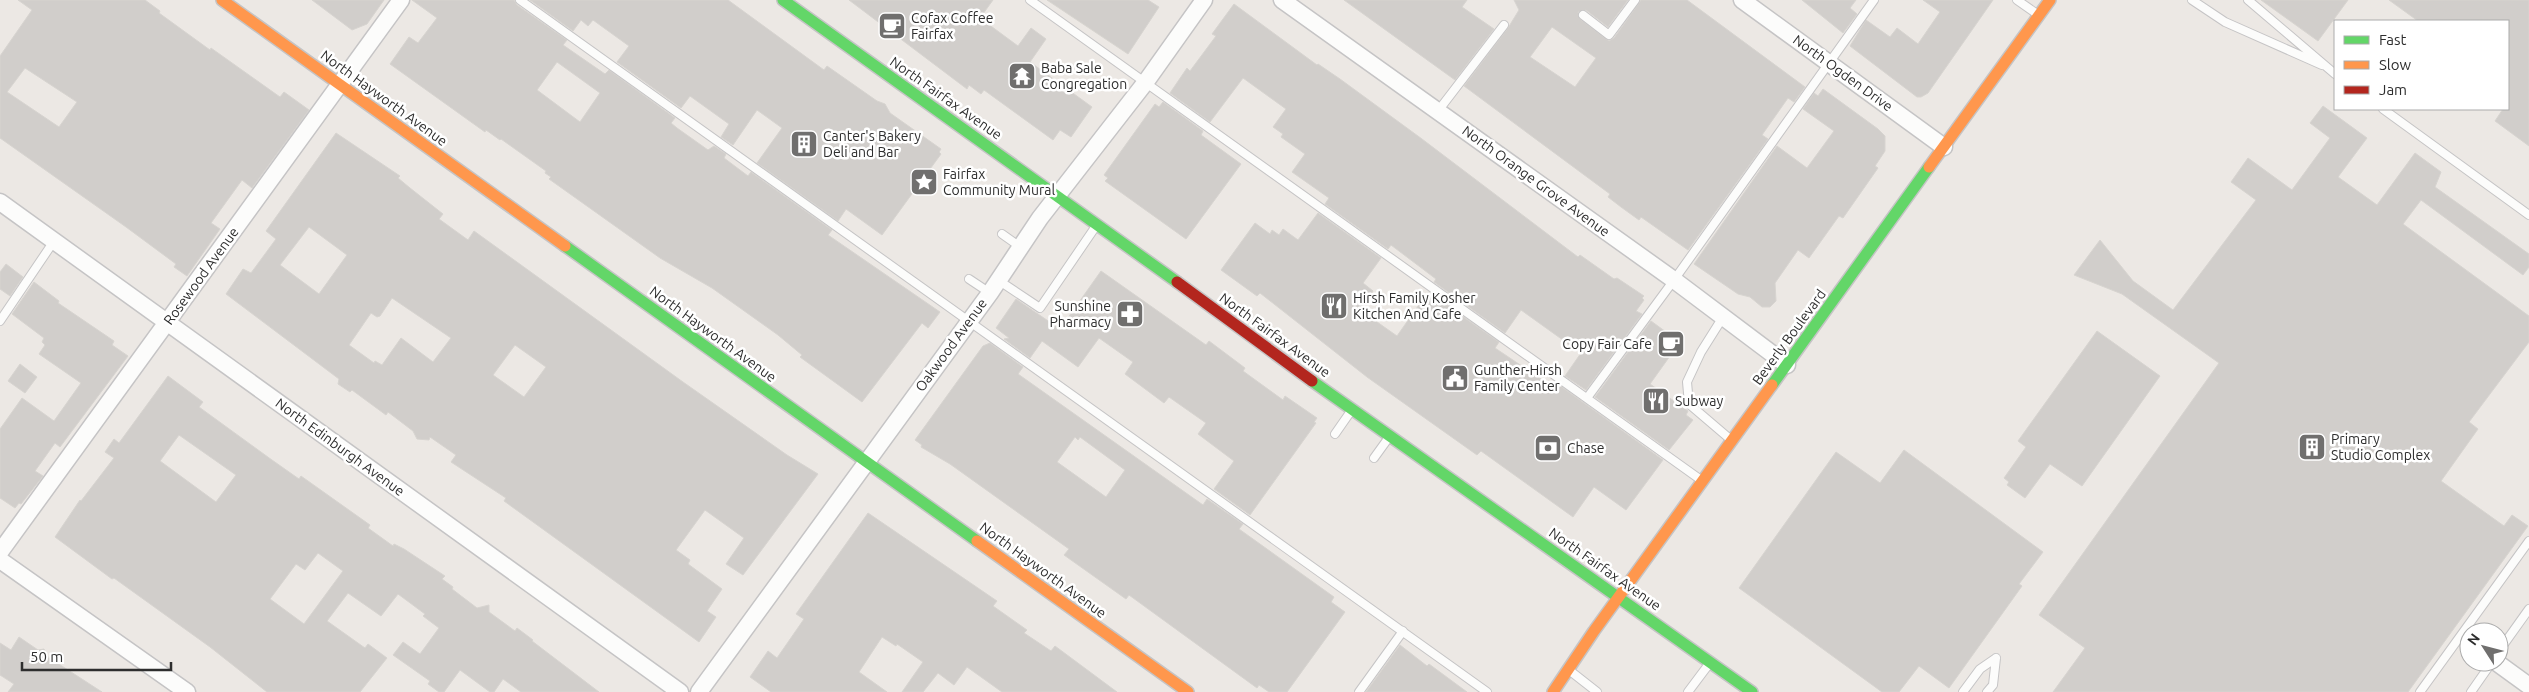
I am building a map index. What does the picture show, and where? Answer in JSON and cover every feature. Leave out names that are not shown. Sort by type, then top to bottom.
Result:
[{"type":"main road","name":"North Hayworth Avenue","points":[[222,0],[1188,692]]},
{"type":"main road","name":"North Fairfax Avenue","points":[[783,0],[1058,196],[1389,437],[1752,692]]},
{"type":"main road","name":"Beverly Boulevard","points":[[1554,692],[1702,481],[2050,0]]},
{"type":"street","name":"Rosewood Avenue","points":[[0,552],[401,0]]},
{"type":"street","name":"Oakwood Avenue","points":[[699,692],[994,286],[1020,246],[1145,83],[1204,0]]},
{"type":"street","name":"North Orange Grove Avenue","points":[[1282,0],[1674,280],[1787,365]]},
{"type":"street","name":"North Ogden Drive","points":[[1742,0],[1944,147]]},
{"type":"street","name":"North Edinburgh Avenue","points":[[0,202],[680,692]]},
{"type":"street","points":[[0,560],[187,692]]},
{"type":"street","points":[[2509,672],[2529,686]]},
{"type":"lane","points":[[520,0],[1487,692]]},
{"type":"lane","points":[[1030,0],[1702,481]]},
{"type":"lane","points":[[1583,15],[1609,35],[1634,0]]},
{"type":"lane","points":[[1587,398],[1674,280],[1874,0]]},
{"type":"lane","points":[[2018,0],[2039,16]]},
{"type":"lane","points":[[2192,0],[2225,22],[2322,65]]},
{"type":"lane","points":[[2248,0],[2334,73]]},
{"type":"lane","points":[[1438,111],[1504,25]]},
{"type":"lane","points":[[2384,110],[2529,216]]},
{"type":"lane","points":[[969,279],[994,286],[1040,308],[1097,225]]},
{"type":"lane","points":[[1002,234],[1020,246]]},
{"type":"lane","points":[[0,321],[54,241]]},
{"type":"lane","points":[[1724,317],[1701,352],[1687,382],[1689,404],[1732,440]]},
{"type":"lane","points":[[1335,434],[1352,410]]},
{"type":"lane","points":[[1374,458],[1389,437]]},
{"type":"lane","points":[[2420,692],[2529,541]]},
{"type":"lane","points":[[2509,637],[2529,609]]},
{"type":"lane","points":[[1359,692],[1403,631]]},
{"type":"lane","points":[[1963,692],[1980,669],[1996,658],[1992,685],[1987,692]]},
{"type":"lane","points":[[1688,692],[1711,662]]},
{"type":"lane","points":[[1568,670],[1597,692]]},
{"type":"lane","points":[[2471,692],[2486,672]]},
{"type":"building","points":[[18,0],[145,0],[160,11],[159,13],[210,50],[211,48],[280,97],[284,92],[309,110],[252,188],[242,180],[211,223],[220,229],[187,276],[174,267],[176,264],[126,227],[0,138],[0,56],[32,10]],"holes":[[[25,68],[77,102],[59,127],[7,92]]]},
{"type":"building","points":[[312,0],[384,0],[367,24],[352,30]]},
{"type":"building","points":[[412,0],[514,0],[517,5],[567,40],[563,45],[605,74],[609,70],[675,118],[671,123],[677,128],[708,150],[714,146],[726,154],[724,158],[748,176],[751,172],[832,230],[828,235],[940,312],[928,328],[922,323],[862,402],[800,357],[802,355],[778,335],[712,288],[660,258],[549,179],[551,177],[545,173],[546,171],[501,139],[486,130],[485,132],[390,64],[409,37],[418,43],[437,18]],"holes":[[[557,62],[600,93],[580,122],[537,90]]]},
{"type":"building","points":[[530,0],[728,0],[824,70],[827,66],[877,101],[885,104],[890,113],[941,149],[939,152],[941,154],[882,235],[846,209],[838,221],[757,163],[782,128],[757,110],[733,145],[721,137],[729,124],[690,96],[681,108],[617,62],[629,46],[593,20],[588,26],[581,20],[573,31]]},
{"type":"building","points":[[849,0],[993,0],[980,18],[1018,46],[1031,28],[1046,39],[1030,62],[1092,107],[1071,137],[1060,130],[1053,140],[984,90],[981,94],[969,85],[967,89]]},
{"type":"building","points":[[1047,0],[1148,0],[1159,7],[1128,54]]},
{"type":"building","points":[[1344,0],[1467,0],[1462,7],[1494,29],[1455,80]]},
{"type":"building","points":[[1514,0],[1628,0],[1608,27],[1586,10],[1578,12],[1580,19],[1609,41],[1614,38],[1641,0],[1687,0],[1805,87],[1794,102],[1788,98],[1762,135],[1768,139],[1688,250],[1641,217],[1639,220],[1621,207],[1608,197],[1610,194],[1464,86],[1508,28],[1519,10]],"holes":[[[1552,27],[1596,58],[1575,87],[1530,57]]]},
{"type":"building","points":[[1802,0],[1856,0],[1850,8],[1857,14],[1843,33]]},
{"type":"building","points":[[1923,0],[1993,0],[1928,93],[1917,97],[1850,46],[1866,20],[1890,37],[1897,28],[1918,44],[1940,12]]},
{"type":"building","points":[[2261,0],[2348,0],[2318,41]]},
{"type":"building","points":[[2389,0],[2529,0],[2529,146],[2495,121],[2502,110],[2509,110],[2509,20],[2417,20]]},
{"type":"building","points":[[1234,4],[1422,139],[1578,257],[1580,255],[1614,279],[1617,278],[1644,296],[1642,298],[1644,300],[1636,311],[1642,314],[1586,390],[1565,376],[1581,353],[1521,310],[1505,333],[1434,282],[1436,279],[1391,245],[1388,249],[1325,204],[1329,198],[1292,172],[1305,154],[1281,137],[1283,134],[1273,127],[1286,109],[1243,78],[1210,122],[1170,93],[1187,68],[1190,71],[1216,36],[1212,34]]},
{"type":"building","points":[[1823,89],[1885,136],[1885,151],[1875,166],[1878,168],[1843,218],[1839,216],[1809,258],[1798,250],[1775,283],[1776,301],[1770,307],[1762,307],[1750,297],[1738,294],[1694,264],[1777,146],[1807,168],[1834,131],[1803,109],[1814,93],[1818,96]]},
{"type":"building","points":[[1163,102],[1203,131],[1201,135],[1241,164],[1186,239],[1105,181],[1108,178],[1104,175],[1155,104],[1159,107]]},
{"type":"building","name":"Primary Studio Complex","points":[[2323,106],[2367,138],[2338,177],[2377,205],[2415,153],[2441,172],[2435,187],[2529,254],[2529,267],[2523,275],[2421,200],[2403,224],[2529,316],[2529,342],[2469,422],[2478,429],[2441,481],[2504,526],[2512,515],[2528,526],[2408,692],[2053,692],[2085,648],[2039,615],[2219,363],[2122,294],[2074,275],[2100,240],[2133,281],[2173,310],[2256,200],[2231,182],[2248,158],[2292,190],[2330,138],[2310,123]]},
{"type":"building","points":[[336,133],[400,176],[398,178],[443,214],[439,219],[468,240],[474,231],[683,382],[787,455],[818,474],[743,575],[726,564],[744,538],[705,510],[676,550],[690,560],[688,564],[722,589],[707,611],[716,617],[699,642],[504,501],[506,498],[451,462],[456,455],[430,437],[429,440],[417,439],[413,431],[388,412],[386,415],[352,390],[350,392],[338,384],[339,379],[226,294],[243,269],[251,273],[276,239],[266,231]],"holes":[[[309,227],[347,255],[319,294],[280,265]],[[392,298],[451,338],[433,362],[401,338],[382,365],[375,361],[374,363],[349,345],[371,313],[377,317],[380,316]],[[515,345],[546,367],[524,397],[493,375]]]},
{"type":"building","points":[[1318,213],[1381,258],[1363,283],[1373,291],[1360,310],[1397,336],[1428,292],[1499,342],[1495,348],[1556,389],[1559,385],[1663,460],[1626,510],[1594,487],[1573,517],[1481,451],[1477,455],[1367,377],[1260,293],[1257,296],[1221,270],[1255,223],[1270,234],[1272,230],[1279,235],[1283,229],[1298,240]]},
{"type":"building","points":[[6,264],[23,277],[10,296],[0,289],[0,272]]},
{"type":"building","points":[[1101,271],[1206,345],[1209,341],[1245,368],[1243,371],[1283,400],[1285,396],[1317,418],[1314,422],[1316,423],[1250,515],[1214,489],[1234,461],[1198,434],[1206,423],[1169,397],[1164,403],[1125,374],[1133,362],[1099,338],[1078,367],[1042,341],[1030,358],[1004,339],[1009,338],[996,328],[1016,299],[1060,329]]},
{"type":"building","points":[[34,282],[59,301],[58,303],[114,341],[112,345],[128,356],[60,447],[55,443],[35,471],[43,476],[21,504],[19,503],[15,508],[0,498],[0,429],[22,398],[54,421],[81,383],[39,354],[45,345],[42,342],[44,338],[12,314]]},
{"type":"building","points":[[1651,321],[1677,340],[1672,347],[1675,349],[1650,384],[1688,411],[1686,415],[1693,420],[1669,450],[1595,397]]},
{"type":"building","points":[[2097,331],[2160,376],[2082,486],[2050,464],[2025,498],[2007,485],[2009,482],[2004,478],[2026,447],[2018,441]]},
{"type":"building","points":[[990,343],[1023,367],[1018,374],[1203,505],[1207,499],[1243,524],[1239,529],[1334,597],[1331,602],[1345,612],[1287,692],[1269,692],[1259,685],[1257,688],[1129,595],[1126,599],[1064,555],[1069,549],[950,464],[921,447],[922,445],[915,440],[983,346]],"holes":[[[1075,437],[1078,440],[1080,437],[1125,470],[1106,497],[1057,462]]]},
{"type":"building","points":[[20,364],[37,377],[25,393],[8,381]]},
{"type":"building","points":[[168,376],[203,402],[199,407],[299,479],[301,476],[370,525],[368,528],[393,546],[394,544],[404,549],[445,576],[442,579],[453,587],[452,589],[477,608],[489,605],[489,612],[515,631],[517,628],[599,692],[521,692],[503,679],[494,692],[490,692],[460,670],[444,692],[439,692],[428,684],[430,681],[393,655],[403,642],[420,654],[439,628],[423,616],[425,614],[398,594],[381,616],[348,593],[327,621],[365,648],[368,644],[387,658],[360,692],[267,692],[210,647],[55,537],[80,500],[114,458],[105,452],[114,439],[119,443]],"holes":[[[179,435],[236,475],[216,502],[160,461]],[[318,553],[343,571],[304,624],[270,599],[296,564],[305,570]]]},
{"type":"building","points":[[1904,450],[2043,552],[2019,584],[2022,586],[1949,688],[1919,666],[1899,692],[1882,692],[1739,588],[1836,452],[1880,483]]},
{"type":"building","points":[[868,513],[997,601],[993,606],[1027,630],[1024,633],[1051,651],[1055,646],[1117,692],[1002,692],[967,667],[954,685],[938,673],[923,692],[902,692],[923,662],[897,644],[896,646],[882,637],[859,672],[887,692],[771,692],[750,677],[768,651],[777,658],[804,619],[796,614]]},
{"type":"building","points":[[19,637],[38,650],[44,649],[48,657],[102,692],[8,692],[14,684],[0,675],[0,643],[11,650]]},
{"type":"building","points":[[1400,645],[1427,666],[1429,664],[1467,692],[1366,692]]},
{"type":"traffic: fast","points":[[783,0],[1177,282]]},
{"type":"traffic: fast","points":[[1772,385],[1929,167]]},
{"type":"traffic: fast","points":[[565,246],[977,541]]},
{"type":"traffic: fast","points":[[1312,381],[1752,692]]},
{"type":"traffic: slow","points":[[222,0],[565,246]]},
{"type":"traffic: slow","points":[[1929,167],[2050,0]]},
{"type":"traffic: slow","points":[[1553,692],[1594,631],[1772,385]]},
{"type":"traffic: slow","points":[[977,541],[1188,692]]},
{"type":"traffic: jam","points":[[1177,282],[1312,381]]},
{"type":"place","name":"Cofax Coffee Fairfax","points":[[892,26]]},
{"type":"place","name":"Baba Sale Congregation","points":[[1022,76]]},
{"type":"place","name":"Canter's Bakery Deli and Bar","points":[[804,144]]},
{"type":"place","name":"Fairfax Community Mural","points":[[924,182]]},
{"type":"place","name":"Hirsh Family Kosher Kitchen And Cafe","points":[[1334,306]]},
{"type":"place","name":"Sunshine Pharmacy","points":[[1130,314]]},
{"type":"place","name":"Copy Fair Cafe","points":[[1671,344]]},
{"type":"place","name":"Gunther-Hirsh Family Center","points":[[1455,378]]},
{"type":"place","name":"Subway","points":[[1656,401]]},
{"type":"place","name":"Primary Studio Complex","points":[[2312,447]]},
{"type":"place","name":"Chase","points":[[1548,448]]}]
